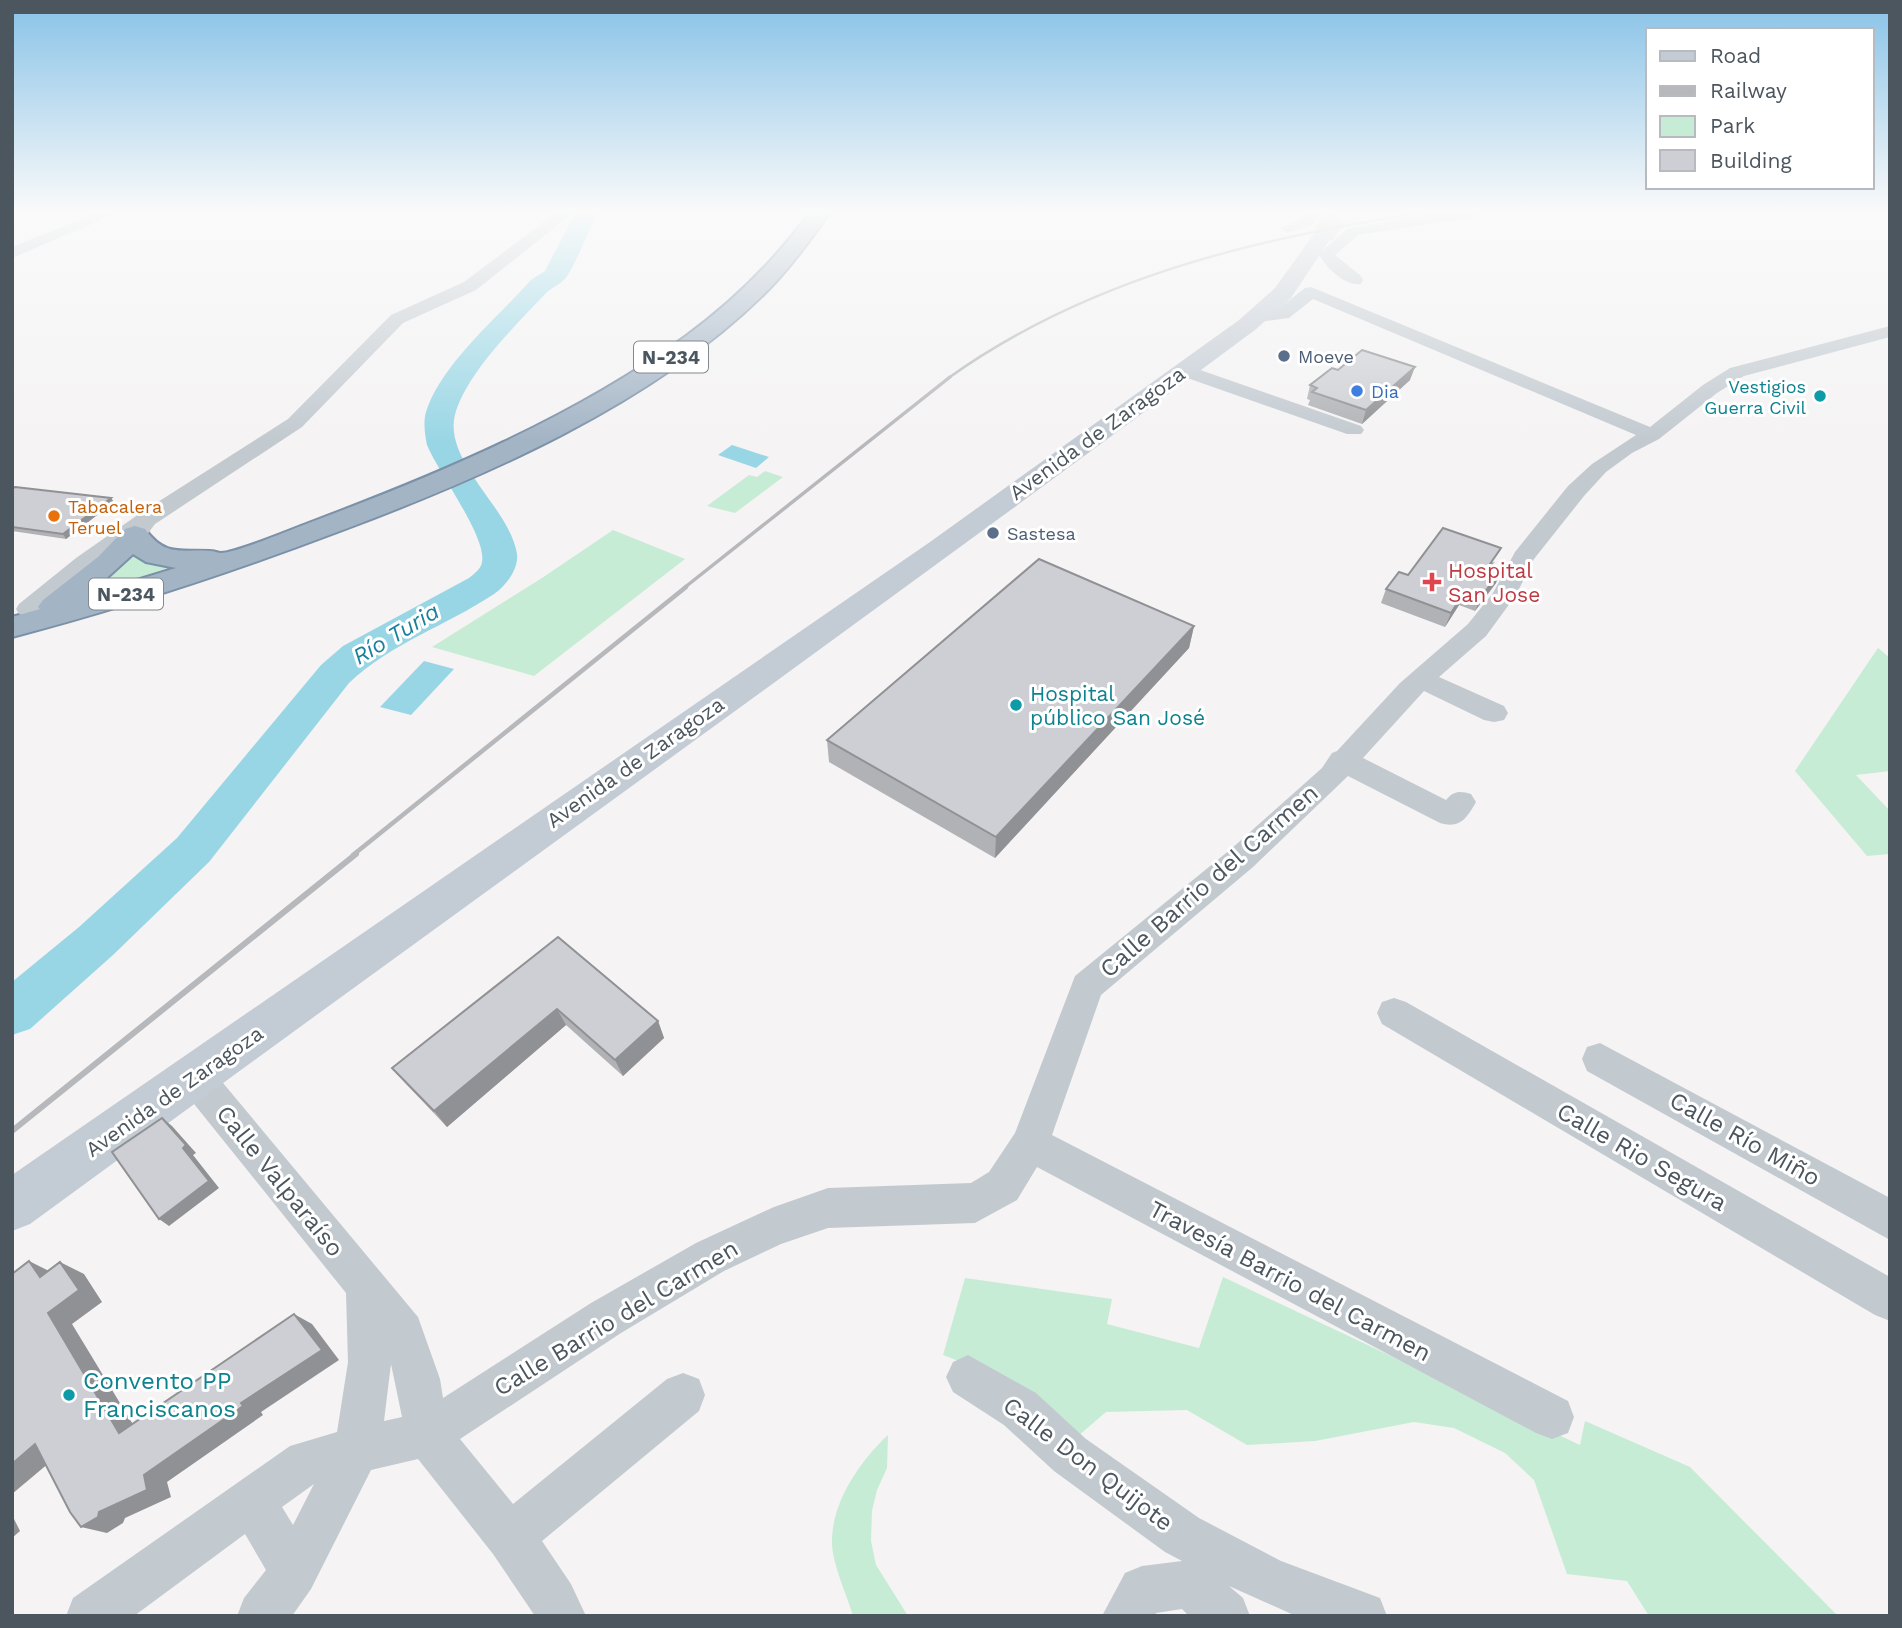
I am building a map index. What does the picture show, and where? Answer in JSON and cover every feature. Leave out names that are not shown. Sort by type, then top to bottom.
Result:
[{"type":"highway","name":"N-234","points":[[18,621],[238,558],[409,496],[489,459],[625,387],[696,340],[757,289]]},
{"type":"highway","points":[[141,527],[138,545],[163,557],[194,561],[238,558]]},
{"type":"highway","points":[[18,621],[44,613],[68,597],[109,563],[141,527]]},
{"type":"main road","name":"Avenida de Zaragoza","points":[[12,1206],[495,861],[941,548],[1258,317],[1286,289]]},
{"type":"street","points":[[141,527],[295,423],[397,319],[466,289]]},
{"type":"street","name":"Avenida de Zaragoza","points":[[1258,317],[1283,314],[1315,289]]},
{"type":"street","points":[[1311,292],[1652,435]]},
{"type":"street","name":"Calle Barrio del Carmen","points":[[427,1434],[606,1318],[710,1257],[799,1216],[828,1208],[975,1203],[1003,1186],[1030,1143],[1087,986],[1242,858],[1332,775],[1342,760],[1421,679],[1477,630],[1492,612],[1522,557],[1576,491],[1599,468],[1625,449],[1652,435],[1737,372],[1890,331]]},
{"type":"street","points":[[1183,370],[1354,430]]},
{"type":"street","points":[[1421,679],[1494,713]]},
{"type":"street","points":[[1342,760],[1451,815],[1461,802]]},
{"type":"street","name":"Calle Rio Segura","points":[[1394,1013],[1890,1300]]},
{"type":"street","name":"Calle Río Miño","points":[[1600,1059],[1890,1220]]},
{"type":"street","name":"Calle Valparaíso","points":[[195,1077],[403,1332],[418,1380],[427,1434]]},
{"type":"street","name":"Travesía Barrio del Carmen","points":[[1030,1143],[1552,1417]]},
{"type":"street","points":[[262,1616],[293,1572],[357,1449],[370,1362],[366,1286]]},
{"type":"street","name":"Calle Don Quijote","points":[[968,1377],[1020,1409],[1070,1455],[1182,1535],[1269,1581],[1362,1616]]},
{"type":"street","points":[[510,1537],[683,1395]]},
{"type":"street","points":[[91,1616],[306,1462],[427,1434],[510,1537],[550,1611]]},
{"type":"street","points":[[251,1500],[293,1572]]},
{"type":"street","points":[[1127,1616],[1142,1590],[1191,1584],[1225,1616]]},
{"type":"green space","points":[[765,471],[783,477],[735,513],[707,506],[749,475],[757,477]]},
{"type":"green space","points":[[613,530],[685,559],[534,676],[432,647],[542,578]]},
{"type":"green space","points":[[132,551],[172,567],[88,593]]},
{"type":"green space","points":[[1878,648],[1890,658],[1890,771],[1856,775],[1890,811],[1890,854],[1867,856],[1795,771]]},
{"type":"green space","points":[[1223,1277],[1580,1445],[1585,1421],[1690,1467],[1838,1616],[1649,1616],[1627,1581],[1567,1574],[1534,1480],[1505,1453],[1454,1428],[1414,1422],[1315,1441],[1247,1445],[1187,1410],[1106,1412],[1078,1436],[995,1375],[943,1355],[965,1278],[1112,1299],[1107,1324],[1199,1348]]},
{"type":"green space","points":[[888,1435],[887,1468],[877,1490],[872,1511],[871,1541],[876,1565],[908,1616],[853,1616],[834,1560],[833,1528],[836,1513],[849,1484],[867,1457]]},
{"type":"water","points":[[732,445],[769,457],[756,468],[718,455]]},
{"type":"water","points":[[424,661],[454,669],[411,715],[380,707]]},
{"type":"building","name":"Dia","points":[[1362,350],[1415,367],[1366,410],[1312,392],[1317,388],[1310,385],[1332,368],[1338,370]]},
{"type":"building","name":"Tabacalera Teruel","points":[[15,487],[111,498],[63,534],[12,527],[12,489]]},
{"type":"building","name":"Hospital San Jose","points":[[1443,528],[1501,548],[1490,564],[1502,569],[1481,597],[1465,591],[1451,613],[1386,589],[1399,572],[1408,575]]},
{"type":"building","name":"Hospital público San José","points":[[1039,559],[1194,626],[996,837],[827,740]]},
{"type":"building","points":[[558,937],[658,1021],[615,1060],[557,1009],[434,1111],[392,1068]]},
{"type":"building","points":[[162,1118],[186,1145],[183,1148],[209,1181],[159,1219],[112,1152]]},
{"type":"building","points":[[29,1261],[40,1277],[60,1262],[79,1290],[48,1313],[119,1433],[294,1314],[322,1350],[241,1403],[243,1406],[144,1475],[147,1490],[99,1512],[98,1517],[81,1527],[70,1512],[35,1444],[12,1464],[12,1274]]},
{"type":"waterway","name":"Río Turia","points":[[12,1013],[96,941],[193,850],[335,674],[356,655],[482,586],[494,574],[500,560],[498,547],[486,521],[449,460],[439,430],[440,415],[445,400],[468,366],[536,289]]},
{"type":"railway","points":[[950,377],[1000,344],[1056,314],[1114,289]]},
{"type":"railway","points":[[684,588],[950,377]]},
{"type":"railway","points":[[353,855],[686,587]]},
{"type":"railway","points":[[12,1131],[356,854]]},
{"type":"place","name":"Moeve","points":[[1284,356]]},
{"type":"place","name":"Dia","points":[[1357,391]]},
{"type":"place","name":"Vestigios Guerra Civil","points":[[1820,396]]},
{"type":"place","name":"Tabacalera Teruel","points":[[54,516]]},
{"type":"place","name":"Sastesa","points":[[993,533]]},
{"type":"place","name":"Hospital San Jose","points":[[1432,582]]},
{"type":"place","name":"Hospital público San José","points":[[1016,705]]},
{"type":"place","name":"Convento PP Franciscanos","points":[[69,1395]]}]
